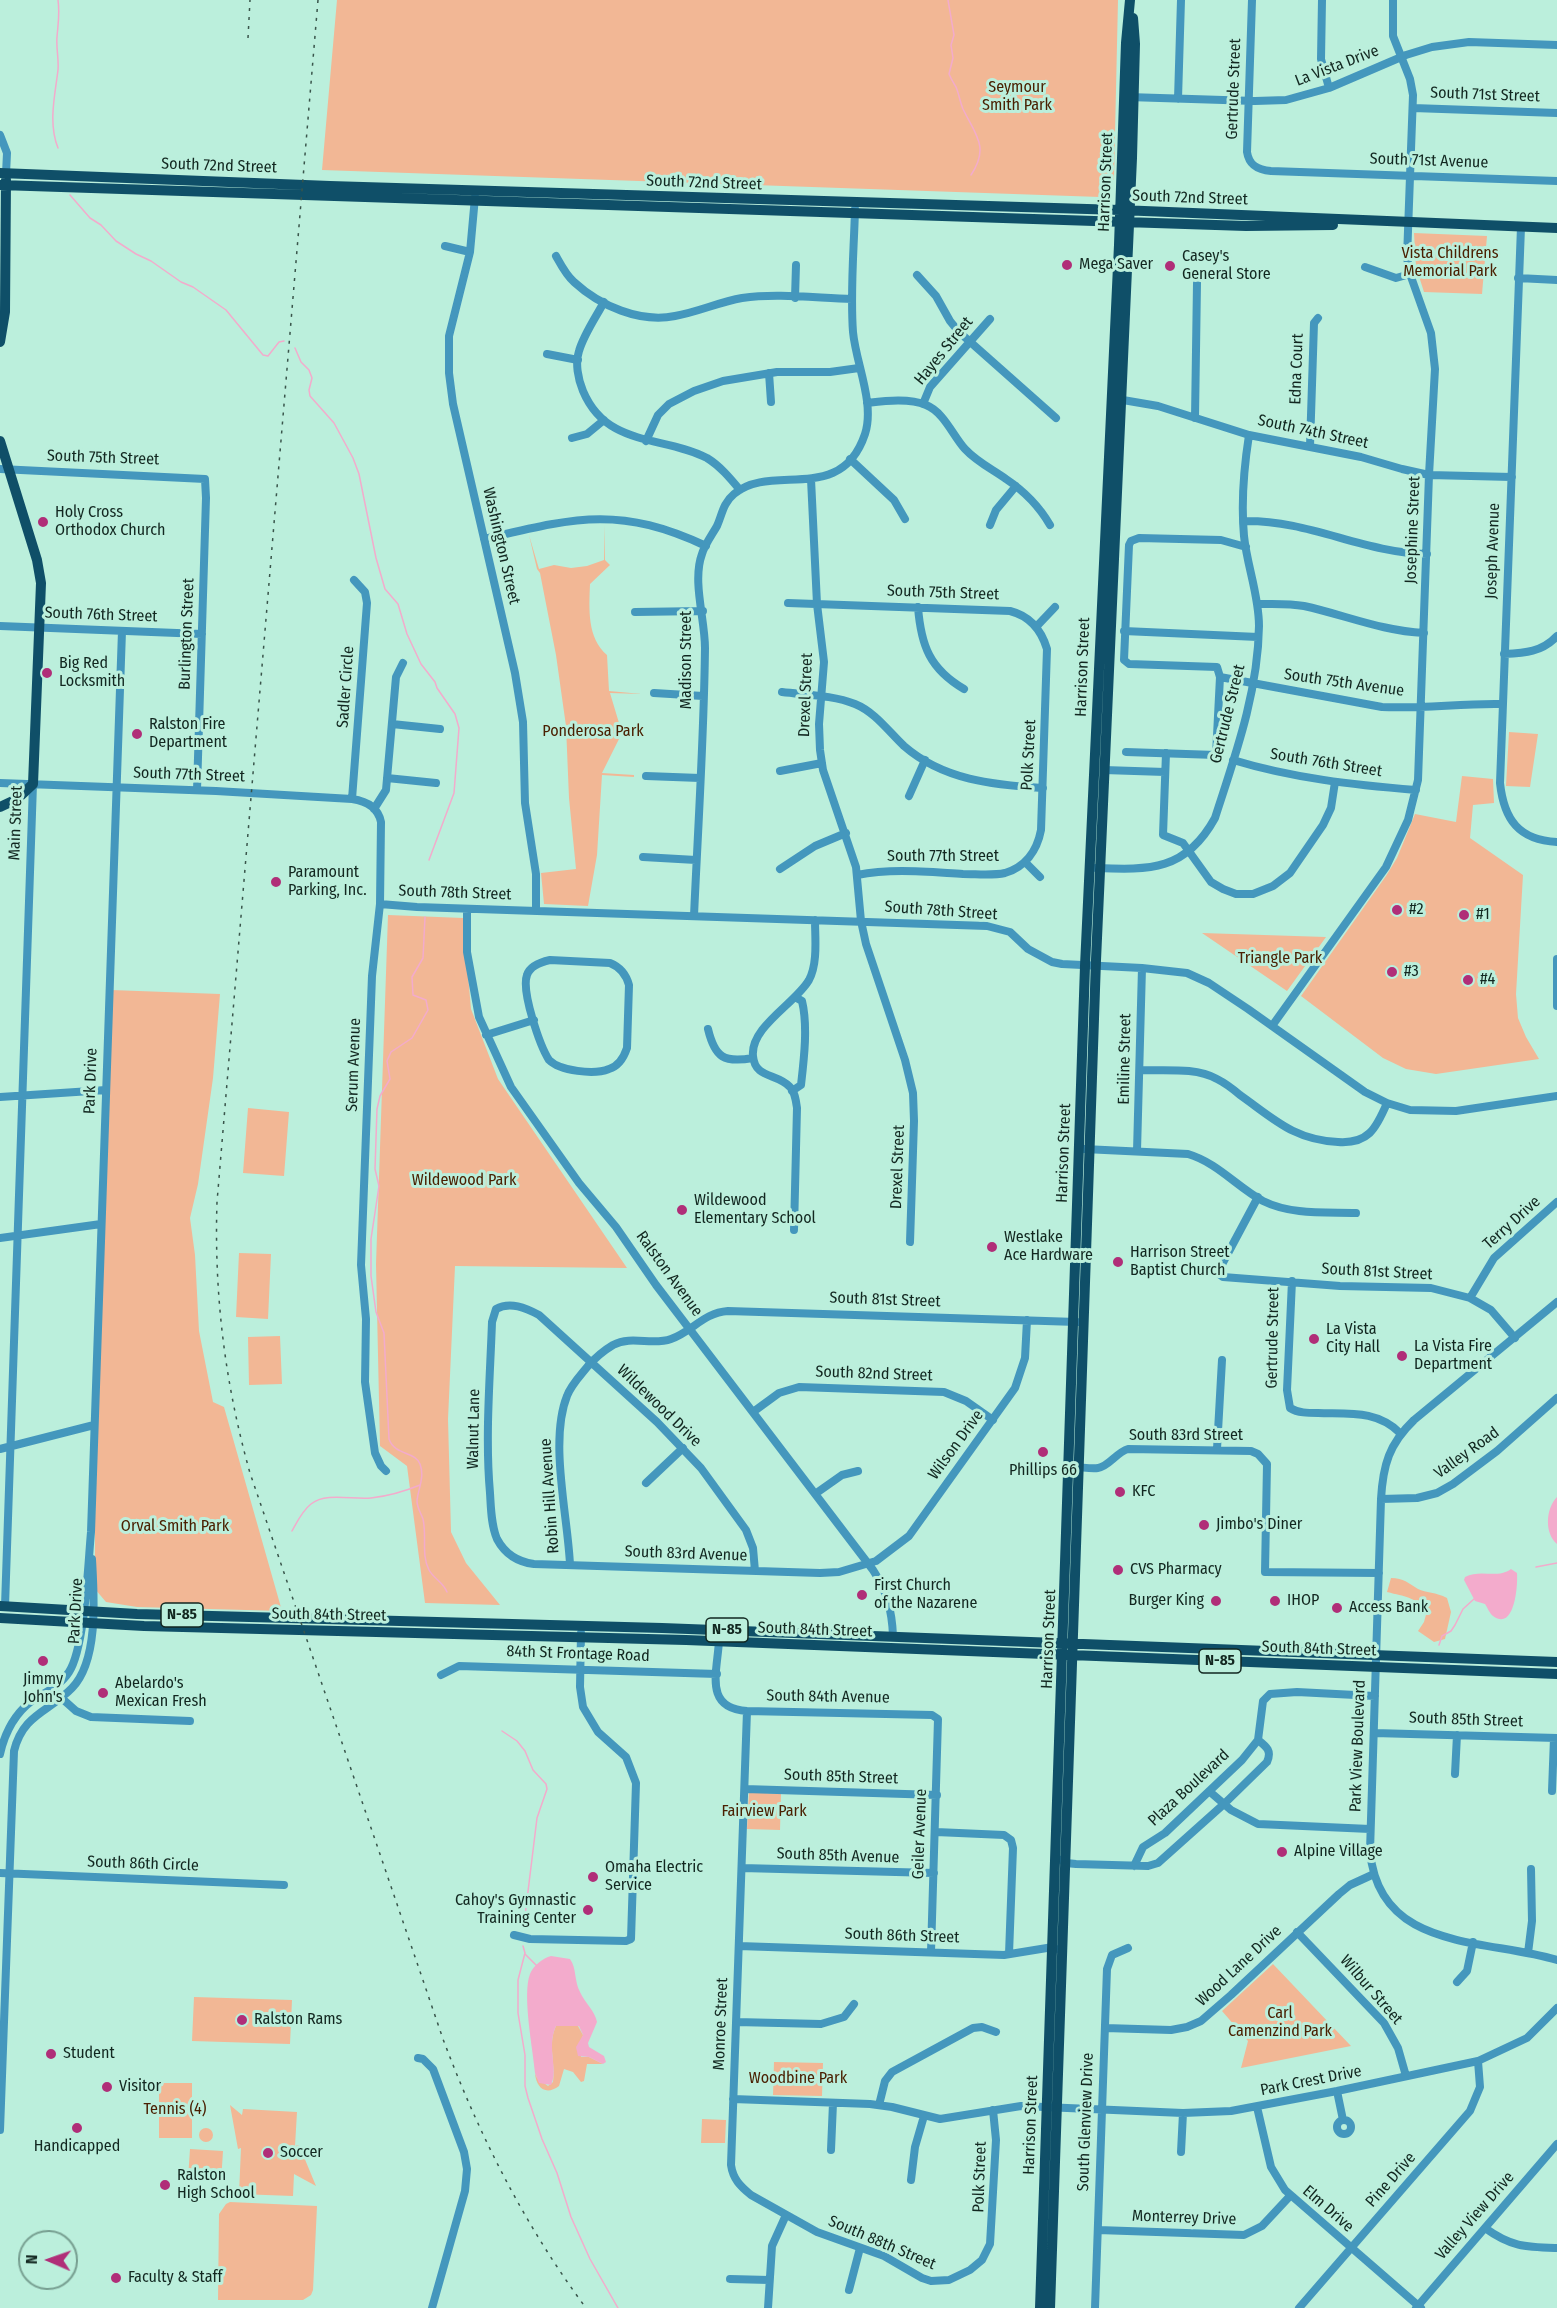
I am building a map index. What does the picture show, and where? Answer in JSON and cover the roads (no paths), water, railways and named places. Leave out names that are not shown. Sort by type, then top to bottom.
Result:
[{"type":"main road","name":"Harrison Street","points":[[1040,2308],[1052,2107],[1058,1950],[1066,1863],[1071,1467],[1079,1322],[1095,868],[1125,216],[1129,97],[1126,43],[1130,0]]},
{"type":"main road","name":"South 72nd Street","points":[[3,179],[855,208],[1557,228]]},
{"type":"main road","points":[[0,342],[4,319],[3,179]]},
{"type":"main road","name":"Harrison Street","points":[[1095,868],[1104,770],[1116,399]]},
{"type":"main road","name":"Main Street","points":[[0,441],[4,469],[39,568],[33,784]]},
{"type":"main road","points":[[0,807],[17,799],[33,784]]},
{"type":"main road","name":"South 84th Street","points":[[3,1606],[272,1624]]},
{"type":"main road","name":"South 84th Street","points":[[0,1618],[87,1623],[272,1624],[581,1632],[893,1636],[1068,1649]]},
{"type":"main road","name":"South 84th Street","points":[[581,1632],[718,1641],[1068,1649],[1376,1661],[1557,1674]]},
{"type":"main road","points":[[828,1645],[841,1642],[884,1642],[893,1636]]},
{"type":"main road","name":"Harrison Street","points":[[1058,1950],[1056,1856],[1068,1649]]},
{"type":"main road","name":"South 84th Street","points":[[1376,1661],[1557,1662]]},
{"type":"main road","name":"Harrison Street","points":[[1050,2308],[1052,2107]]},
{"type":"street","points":[[1178,99],[1181,0]]},
{"type":"street","name":"Gertrude Street","points":[[1252,0],[1247,152],[1252,165],[1263,170],[1300,171]]},
{"type":"street","points":[[1322,0],[1321,59],[1329,88]]},
{"type":"street","name":"Josephine Street","points":[[1272,1026],[1386,867],[1408,820],[1416,790],[1435,353],[1428,324],[1410,274],[1407,254],[1413,108],[1410,79],[1392,30],[1393,0]]},
{"type":"street","name":"La Vista Drive","points":[[1129,97],[1286,100],[1329,88],[1401,57],[1432,47],[1460,43],[1557,45]]},
{"type":"street","name":"South 71st Street","points":[[1413,108],[1557,113]]},
{"type":"street","points":[[0,135],[7,153],[3,179]]},
{"type":"street","name":"South 71st Avenue","points":[[1300,171],[1557,181]]},
{"type":"street","name":"Washington Street","points":[[475,196],[470,252],[451,325],[449,373],[453,404],[515,673],[524,738],[525,803],[536,874],[536,911]]},
{"type":"street","points":[[604,302],[582,344],[578,360],[578,374],[592,407],[604,420],[636,438],[707,458],[719,467],[740,490],[759,483],[811,479],[832,472],[856,451],[865,434],[868,420],[867,403],[858,368],[853,334],[855,208]]},
{"type":"street","name":"Joseph Avenue","points":[[1521,227],[1500,783],[1506,813],[1519,830],[1533,838],[1557,842]]},
{"type":"street","points":[[445,246],[470,252]]},
{"type":"street","points":[[556,256],[574,282],[604,302],[631,314],[661,318],[677,316],[742,298],[852,299]]},
{"type":"street","points":[[795,298],[796,265]]},
{"type":"street","points":[[1365,267],[1396,278],[1410,274]]},
{"type":"street","points":[[917,275],[936,296],[954,326],[1056,418]]},
{"type":"street","points":[[1518,278],[1557,280]]},
{"type":"street","points":[[1195,418],[1197,283]]},
{"type":"street","name":"Edna Court","points":[[1310,446],[1314,323],[1318,318]]},
{"type":"street","name":"Hayes Street","points":[[923,404],[930,387],[990,319]]},
{"type":"street","points":[[547,354],[578,360]]},
{"type":"street","points":[[646,441],[658,415],[673,402],[723,381],[769,373],[830,372],[858,368]]},
{"type":"street","points":[[769,373],[771,402]]},
{"type":"street","name":"South 74th Street","points":[[1116,399],[1158,406],[1249,435],[1310,446],[1429,475],[1512,477]]},
{"type":"street","points":[[867,403],[912,401],[923,404],[938,413],[956,439],[973,457],[1016,486],[1035,503],[1050,525]]},
{"type":"street","points":[[572,438],[587,434],[604,420]]},
{"type":"street","name":"Gertrude Street","points":[[1095,868],[1143,869],[1171,862],[1190,851],[1208,832],[1215,818],[1253,684],[1258,637],[1257,604],[1246,548],[1244,521],[1249,435]]},
{"type":"street","points":[[849,459],[894,500],[905,519]]},
{"type":"street","name":"South 75th Street","points":[[4,469],[205,479]]},
{"type":"street","name":"Burlington Street","points":[[197,790],[205,479]]},
{"type":"street","name":"Drexel Street","points":[[811,479],[817,604],[824,662],[818,734],[822,763],[846,833],[857,874],[861,921],[866,944],[905,1060],[913,1093],[910,1242]]},
{"type":"street","points":[[990,525],[996,510],[1016,486]]},
{"type":"street","name":"Madison Street","points":[[694,916],[705,647],[698,570],[725,504],[740,490]]},
{"type":"street","points":[[484,539],[570,520],[604,518],[656,526],[706,546]]},
{"type":"street","points":[[1244,521],[1287,524],[1384,550],[1427,554]]},
{"type":"street","points":[[1246,548],[1221,540],[1139,538],[1131,541],[1124,631],[1258,637]]},
{"type":"street","name":"Sadler Circle","points":[[352,799],[367,603],[365,592],[354,580]]},
{"type":"street","name":"South 75th Street","points":[[788,603],[1010,611],[1025,616],[1036,627]]},
{"type":"street","points":[[1257,604],[1303,606],[1379,627],[1424,633]]},
{"type":"street","points":[[1036,627],[1055,607]]},
{"type":"street","points":[[918,608],[921,634],[930,657],[944,675],[964,689]]},
{"type":"street","points":[[635,612],[703,611]]},
{"type":"street","name":"South 76th Street","points":[[0,626],[202,634]]},
{"type":"street","name":"Polk Street","points":[[1025,862],[1033,853],[1039,839],[1043,788],[1048,656],[1045,641],[1036,627]]},
{"type":"street","name":"Park Drive","points":[[0,2130],[4,1874],[14,1751],[21,1731],[35,1716],[61,1698],[75,1684],[83,1671],[89,1650],[87,1623],[122,631]]},
{"type":"street","name":"South 75th Avenue","points":[[1124,631],[1123,658],[1129,664],[1217,667],[1220,677],[1382,706],[1502,704]]},
{"type":"street","points":[[1504,654],[1540,649],[1557,636]]},
{"type":"street","points":[[374,809],[384,796],[396,677],[403,663]]},
{"type":"street","points":[[1126,752],[1216,755],[1220,677]]},
{"type":"street","points":[[782,692],[848,702],[864,709],[904,746],[951,774],[1001,786],[1043,788]]},
{"type":"street","points":[[654,693],[703,696]]},
{"type":"street","points":[[392,724],[440,729]]},
{"type":"street","points":[[1166,753],[1163,835],[1183,843],[1211,882],[1223,890],[1236,894],[1253,894],[1273,886],[1290,873],[1323,825],[1331,808],[1335,782]]},
{"type":"street","points":[[909,796],[925,760]]},
{"type":"street","name":"South 76th Street","points":[[1233,760],[1301,777],[1416,790]]},
{"type":"street","points":[[780,771],[822,763]]},
{"type":"street","points":[[1104,770],[1165,772]]},
{"type":"street","points":[[646,776],[700,778]]},
{"type":"street","points":[[387,778],[436,783]]},
{"type":"street","name":"South 77th Street","points":[[0,783],[197,790],[352,799],[366,802],[374,809]]},
{"type":"street","name":"Main Street","points":[[3,1606],[33,784]]},
{"type":"street","name":"Serum Avenue","points":[[374,809],[381,822],[380,904],[372,976],[362,1265],[366,1319],[365,1382],[375,1453],[386,1471]]},
{"type":"street","points":[[780,869],[815,846],[846,833]]},
{"type":"street","points":[[643,857],[696,860]]},
{"type":"street","points":[[1025,862],[1040,877]]},
{"type":"street","name":"South 77th Street","points":[[857,874],[893,871],[996,874],[1015,869],[1025,862]]},
{"type":"street","name":"South 78th Street","points":[[380,904],[405,907],[987,926],[1010,932],[1028,949],[1052,962],[1179,971],[1201,979],[1365,1092],[1387,1103],[1410,1110],[1456,1111],[1557,1096]]},
{"type":"street","name":"Ralston Avenue","points":[[467,909],[467,952],[479,1017],[511,1087],[579,1183],[616,1227],[868,1564],[885,1590],[892,1613],[893,1636]]},
{"type":"street","points":[[794,1230],[797,1108],[792,1091],[785,1084],[762,1074],[754,1065],[753,1058],[755,1040],[809,979],[813,970],[815,920]]},
{"type":"street","points":[[1557,958],[1557,1006]]},
{"type":"street","points":[[550,960],[607,962],[619,967],[626,977],[629,985],[627,1048],[620,1062],[609,1069],[565,1070],[553,1064],[545,1055],[534,1020],[526,986],[527,975],[532,967],[550,960]]},
{"type":"street","name":"Emiline Street","points":[[1137,1151],[1142,968]]},
{"type":"street","points":[[792,1091],[801,1085],[804,1040],[804,1010],[802,1001],[795,997]]},
{"type":"street","points":[[486,1035],[534,1020]]},
{"type":"street","points":[[708,1029],[714,1047],[725,1058],[735,1060],[753,1058]]},
{"type":"street","points":[[1140,1070],[1203,1073],[1218,1079],[1292,1132],[1323,1141],[1360,1140],[1379,1122],[1387,1103]]},
{"type":"street","points":[[0,1097],[106,1090]]},
{"type":"street","points":[[1084,1149],[1188,1154],[1201,1158],[1255,1195],[1276,1206],[1296,1210],[1356,1212]]},
{"type":"street","name":"Gertrude Street","points":[[1255,1195],[1219,1274],[1223,1277],[1292,1281],[1287,1390],[1290,1408],[1305,1413],[1366,1415],[1385,1420],[1400,1433]]},
{"type":"street","name":"Terry Drive","points":[[1470,1298],[1494,1258],[1557,1202]]},
{"type":"street","points":[[0,1238],[101,1224]]},
{"type":"street","name":"South 81st Street","points":[[1292,1281],[1340,1286],[1431,1288],[1470,1298],[1491,1310],[1515,1338]]},
{"type":"street","name":"Park View Boulevard","points":[[1557,1302],[1400,1433],[1388,1457],[1383,1476],[1381,1499],[1370,1851],[1374,1874],[1386,1900],[1406,1920],[1433,1934],[1557,1960]]},
{"type":"street","name":"Wildewood Drive","points":[[499,1307],[514,1306],[539,1315],[683,1448],[746,1530],[753,1548],[754,1571]]},
{"type":"street","name":"Walnut Lane","points":[[499,1307],[494,1313],[492,1322],[488,1464],[494,1528],[498,1541],[505,1550]]},
{"type":"street","name":"South 81st Street","points":[[690,1328],[706,1317],[728,1311],[1079,1322]]},
{"type":"street","name":"Wilson Drive","points":[[868,1564],[885,1555],[909,1536],[1010,1396],[1020,1378],[1025,1358],[1027,1320]]},
{"type":"street","name":"Robin Hill Avenue","points":[[570,1565],[562,1476],[562,1416],[569,1391],[592,1362],[605,1350],[619,1343],[634,1340],[661,1342],[676,1337],[690,1328]]},
{"type":"street","points":[[1217,1449],[1222,1360]]},
{"type":"street","name":"South 82nd Street","points":[[753,1412],[779,1393],[799,1387],[923,1390],[944,1392],[955,1396],[993,1420]]},
{"type":"street","name":"Valley Road","points":[[1381,1499],[1417,1498],[1437,1493],[1453,1484],[1497,1451],[1557,1398]]},
{"type":"street","points":[[0,1449],[94,1425]]},
{"type":"street","points":[[646,1483],[683,1448]]},
{"type":"street","name":"South 83rd Street","points":[[1071,1467],[1103,1467],[1120,1451],[1128,1449],[1251,1451],[1258,1454],[1267,1464],[1265,1572],[1379,1573]]},
{"type":"street","points":[[815,1494],[842,1475],[858,1471]]},
{"type":"street","name":"South 83rd Avenue","points":[[505,1550],[516,1559],[527,1563],[570,1565],[829,1573],[868,1564]]},
{"type":"street","name":"Park Drive","points":[[0,1754],[6,1734],[20,1712],[32,1701],[53,1689],[70,1670],[87,1623]]},
{"type":"street","points":[[514,1935],[533,1939],[630,1940],[636,1783],[626,1757],[598,1732],[586,1715],[581,1697],[581,1632]]},
{"type":"street","points":[[717,1674],[718,1641]]},
{"type":"street","name":"84th St Frontage Road","points":[[441,1675],[459,1666],[717,1674]]},
{"type":"street","name":"South 84th Avenue","points":[[717,1674],[717,1692],[721,1701],[733,1709],[932,1715],[936,1717]]},
{"type":"street","points":[[53,1689],[80,1714],[91,1717],[190,1721]]},
{"type":"street","points":[[1056,1856],[1066,1863],[1134,1866],[1158,1863],[1267,1762],[1270,1755],[1268,1748],[1258,1740],[1263,1701],[1270,1694],[1298,1692],[1375,1696]]},
{"type":"street","name":"Monroe Street","points":[[747,1711],[731,2165],[734,2178],[742,2188],[786,2215]]},
{"type":"street","name":"Geiler Avenue","points":[[931,1952],[939,1723],[936,1717]]},
{"type":"street","name":"South 85th Street","points":[[1374,1733],[1555,1738]]},
{"type":"street","points":[[1455,1773],[1457,1735]]},
{"type":"street","points":[[1552,1791],[1555,1738]]},
{"type":"street","name":"Plaza Boulevard","points":[[1134,1866],[1143,1847],[1165,1833],[1242,1760],[1258,1740]]},
{"type":"street","name":"South 85th Street","points":[[745,1789],[937,1795]]},
{"type":"street","points":[[1209,1791],[1239,1815],[1257,1824],[1371,1829]]},
{"type":"street","points":[[0,1793],[11,1793]]},
{"type":"street","points":[[936,1832],[988,1834],[1008,1838],[1013,1848],[1009,1954]]},
{"type":"street","name":"South 85th Avenue","points":[[742,1868],[934,1873]]},
{"type":"street","points":[[1528,1953],[1532,1921],[1531,1869]]},
{"type":"street","name":"South 86th Circle","points":[[4,1874],[284,1884]]},
{"type":"street","name":"Wood Lane Drive","points":[[1105,2028],[1171,2030],[1197,2023],[1232,1995],[1350,1885],[1374,1874]]},
{"type":"street","name":"Wilbur Street","points":[[1297,1932],[1384,2023],[1398,2048],[1406,2076]]},
{"type":"street","points":[[1457,1982],[1467,1971],[1473,1942]]},
{"type":"street","name":"South 86th Street","points":[[739,1946],[1009,1954],[1058,1950]]},
{"type":"street","name":"South Glenview Drive","points":[[1095,2308],[1108,1963],[1112,1955],[1128,1948]]},
{"type":"street","points":[[736,2022],[821,2024],[844,2017],[855,2004]]},
{"type":"street","name":"Park Crest Drive","points":[[734,2099],[879,2105],[945,2119],[1021,2106],[1207,2113],[1257,2107],[1478,2061],[1527,2038],[1557,2008]]},
{"type":"street","points":[[879,2105],[885,2081],[892,2072],[973,2028],[982,2027],[996,2032]]},
{"type":"street","points":[[417,2058],[423,2059],[433,2069],[464,2152],[467,2169],[465,2191],[432,2308]]},
{"type":"street","name":"Pine Drive","points":[[1299,2308],[1470,2111],[1477,2099],[1480,2087],[1478,2061]]},
{"type":"street","points":[[1337,2091],[1343,2120]]},
{"type":"street","points":[[831,2150],[833,2103]]},
{"type":"street","name":"Elm Drive","points":[[1257,2107],[1271,2167],[1290,2196],[1418,2307]]},
{"type":"street","name":"Polk Street","points":[[990,2244],[996,2134],[993,2110]]},
{"type":"street","points":[[1181,2152],[1183,2113]]},
{"type":"street","points":[[911,2180],[915,2147],[924,2116]]},
{"type":"street","name":"Valley View Drive","points":[[1418,2307],[1557,2144]]},
{"type":"street","name":"Monterrey Drive","points":[[1098,2230],[1244,2235],[1262,2226],[1290,2196]]},
{"type":"street","points":[[768,2308],[771,2246],[786,2215]]},
{"type":"street","name":"South 88th Street","points":[[786,2215],[834,2239],[884,2256],[922,2278],[937,2282],[949,2280],[970,2270],[982,2260],[990,2244]]},
{"type":"street","points":[[1485,2228],[1514,2245],[1557,2248]]},
{"type":"street","points":[[849,2290],[860,2248]]},
{"type":"street","points":[[730,2279],[769,2280]]},
{"type":"waterway","points":[[58,0],[58,66],[53,119],[58,148]]},
{"type":"waterway","points":[[948,0],[954,35],[951,45],[953,58],[949,74],[963,109],[976,133],[980,148],[977,165],[971,175]]},
{"type":"waterway","points":[[70,195],[90,218],[101,225],[116,241],[181,282],[193,287],[226,310],[263,355],[268,356],[279,342],[284,341]]},
{"type":"waterway","points":[[295,348],[312,378],[310,396],[334,423],[359,474],[376,558],[385,589],[398,604],[407,634],[421,664],[455,714],[459,728],[454,793],[429,860]]},
{"type":"waterway","points":[[425,917],[423,958],[412,977],[413,995],[426,1000],[428,1010],[412,1038],[391,1052],[387,1061],[390,1079],[380,1096],[377,1109],[375,1169],[379,1186],[371,1239],[371,1276],[376,1312],[384,1333],[389,1439],[396,1448],[414,1457],[420,1464],[422,1478],[417,1501],[424,1525],[425,1558],[429,1570],[447,1592]]},
{"type":"waterway","points":[[292,1531],[305,1510],[317,1500],[332,1497],[378,1497],[420,1485]]},
{"type":"waterway","points":[[1536,1567],[1557,1563]]},
{"type":"waterway","points":[[1439,1645],[1442,1636],[1451,1631],[1463,1609],[1474,1599]]},
{"type":"waterway","points":[[502,1731],[517,1741],[525,1751],[533,1770],[546,1784],[547,1789],[537,1818],[524,1924]]},
{"type":"waterway","points":[[523,1946],[525,1953],[518,1980],[518,2013],[525,2055],[525,2086],[528,2098],[571,2217],[590,2259],[618,2308]]},
{"type":"waterway","points":[[525,1954],[537,1966]]},
{"type":"railway","points":[[248,38],[250,0]]},
{"type":"railway","points":[[318,0],[217,1202],[217,1271],[223,1339],[234,1406],[250,1473],[443,2039],[472,2110],[505,2179],[543,2245],[586,2308]]},
{"type":"place","name":"Mega Saver","points":[[1067,265]]},
{"type":"place","name":"Casey's General Store","points":[[1170,266]]},
{"type":"place","name":"Holy Cross Orthodox Church","points":[[43,522]]},
{"type":"place","name":"Big Red Locksmith","points":[[47,673]]},
{"type":"place","name":"Ralston Fire Department","points":[[137,734]]},
{"type":"place","name":"Paramount Parking, Inc.","points":[[276,882]]},
{"type":"place","name":"#2","points":[[1397,910]]},
{"type":"place","name":"#1","points":[[1464,915]]},
{"type":"place","name":"#3","points":[[1392,972]]},
{"type":"place","name":"#4","points":[[1468,980]]},
{"type":"place","name":"Wildewood Elementary School","points":[[682,1210]]},
{"type":"place","name":"Westlake Ace Hardware","points":[[992,1247]]},
{"type":"place","name":"Harrison Street Baptist Church","points":[[1118,1262]]},
{"type":"place","name":"La Vista City Hall","points":[[1314,1339]]},
{"type":"place","name":"La Vista Fire Department","points":[[1402,1356]]},
{"type":"place","name":"Phillips 66","points":[[1043,1452]]},
{"type":"place","name":"KFC","points":[[1120,1492]]},
{"type":"place","name":"Jimbo's Diner","points":[[1204,1525]]},
{"type":"place","name":"CVS Pharmacy","points":[[1118,1570]]},
{"type":"place","name":"First Church of the Nazarene","points":[[862,1595]]},
{"type":"place","name":"Burger King","points":[[1216,1601]]},
{"type":"place","name":"IHOP","points":[[1275,1601]]},
{"type":"place","name":"Access Bank","points":[[1337,1608]]},
{"type":"place","name":"Jimmy John's","points":[[43,1661]]},
{"type":"place","name":"Abelardo's Mexican Fresh","points":[[103,1693]]},
{"type":"place","name":"Alpine Village","points":[[1282,1852]]},
{"type":"place","name":"Omaha Electric Service","points":[[593,1877]]},
{"type":"place","name":"Cahoy's Gymnastic Training Center","points":[[588,1910]]},
{"type":"place","name":"Ralston Rams","points":[[242,2020]]},
{"type":"place","name":"Student","points":[[51,2054]]},
{"type":"place","name":"Visitor","points":[[107,2087]]},
{"type":"place","name":"Handicapped","points":[[77,2128]]},
{"type":"place","name":"Soccer","points":[[268,2153]]},
{"type":"place","name":"Ralston High School","points":[[165,2185]]},
{"type":"place","name":"Faculty & Staff","points":[[116,2278]]},
{"type":"park label","name":"Seymour Smith Park","points":[[1017,97]]},
{"type":"park label","name":"Vista Childrens Memorial Park","points":[[1450,263]]},
{"type":"park label","name":"Ponderosa Park","points":[[593,732]]},
{"type":"park label","name":"Triangle Park","points":[[1280,959]]},
{"type":"park label","name":"Wildewood Park","points":[[464,1181]]},
{"type":"park label","name":"Orval Smith Park","points":[[175,1527]]},
{"type":"park label","name":"Fairview Park","points":[[764,1812]]},
{"type":"park label","name":"Carl Camenzind Park","points":[[1280,2023]]},
{"type":"park label","name":"Woodbine Park","points":[[798,2079]]},
{"type":"park label","name":"Tennis (4)","points":[[175,2110]]}]
